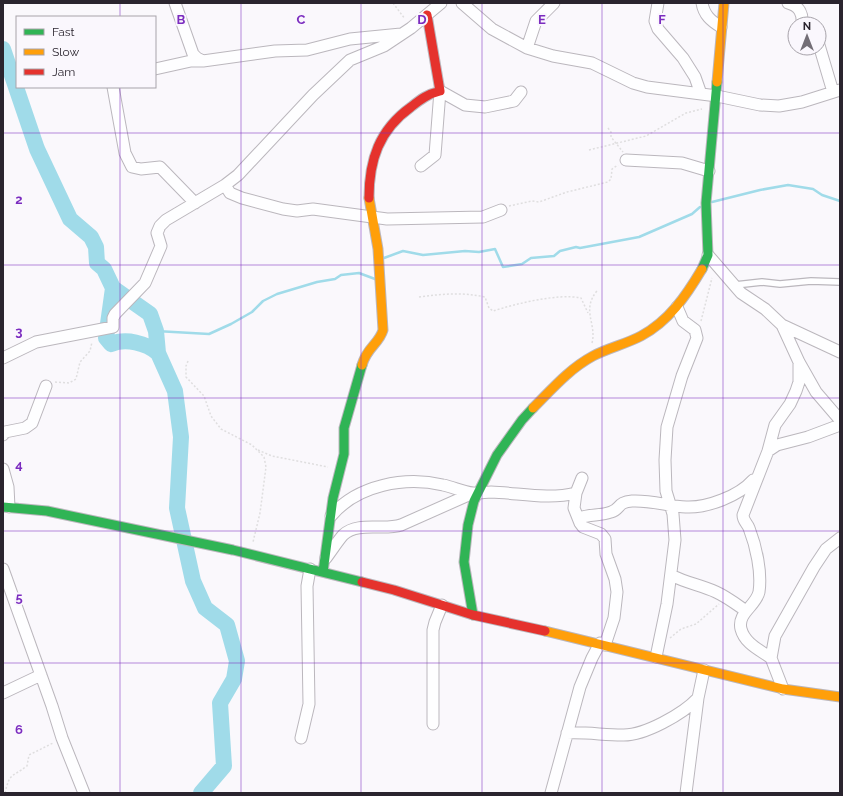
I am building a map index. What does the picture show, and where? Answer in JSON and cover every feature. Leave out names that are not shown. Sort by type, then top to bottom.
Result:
[{"type":"street","points":[[175,3],[193,54],[203,61]]},
{"type":"street","points":[[3,358],[36,342],[112,327],[113,318],[116,314],[145,283],[161,246],[157,233],[160,226],[166,220],[225,185],[249,164],[313,95],[350,60],[384,46],[407,31],[441,3]]},
{"type":"street","points":[[462,3],[492,28],[527,48],[553,56],[592,63],[633,83],[701,94],[716,101],[779,106],[802,102],[837,91],[823,56]]},
{"type":"street","points":[[527,48],[536,21],[554,3]]},
{"type":"street","points":[[658,3],[655,21],[658,29],[683,58],[695,77],[701,94]]},
{"type":"street","points":[[702,3],[704,11],[711,20],[721,27]]},
{"type":"street","points":[[473,615],[464,562],[470,512],[477,493],[497,455],[522,420],[558,381],[593,356],[642,336],[656,327],[678,307],[710,258],[706,203],[724,3]]},
{"type":"street","points":[[788,3],[795,5],[803,16]]},
{"type":"street","points":[[421,166],[435,155],[440,91],[427,15]]},
{"type":"street","points":[[156,69],[191,61],[203,61],[275,51],[307,50],[350,39],[407,31]]},
{"type":"street","points":[[113,88],[125,153],[132,167],[141,169],[160,167],[195,203]]},
{"type":"street","points":[[323,572],[338,476],[344,454],[344,428],[359,374],[368,349],[379,339],[383,330],[378,249],[369,200],[370,172],[373,159],[384,133],[402,113],[415,102],[428,94],[440,91],[465,105],[486,107],[514,101],[521,92]]},
{"type":"street","points":[[626,160],[682,163],[709,171]]},
{"type":"street","points":[[225,185],[230,193],[242,198],[297,212],[313,209],[403,220],[483,217],[502,210]]},
{"type":"street","points":[[710,258],[741,293],[765,309],[782,325],[840,352]]},
{"type":"street","points":[[656,653],[667,604],[675,526],[666,476],[667,427],[677,392],[697,334],[683,321],[678,307]]},
{"type":"street","points":[[782,325],[799,362],[816,392],[840,420]]},
{"type":"street","points":[[772,658],[751,644],[744,636],[741,627],[746,611],[756,600],[759,592],[759,579],[754,541],[742,515],[768,451],[775,425],[790,404],[796,391],[799,382],[799,362]]},
{"type":"street","points":[[3,435],[5,432],[25,428],[32,423],[46,386]]},
{"type":"street","points":[[768,451],[777,445],[808,438],[840,426]]},
{"type":"street","points":[[3,469],[8,487],[6,507],[55,513],[249,554],[412,595],[473,615],[602,644],[656,653],[704,670],[783,689],[840,697]]},
{"type":"street","points":[[579,518],[588,514],[612,512],[622,502],[630,501],[645,501],[688,507],[703,505],[736,494],[747,487],[758,473]]},
{"type":"street","points":[[551,793],[584,675],[602,644],[617,602],[615,579],[606,554],[605,539],[601,534],[584,527],[574,508],[576,493],[582,478]]},
{"type":"street","points":[[331,516],[340,505],[376,486],[413,482],[430,483],[477,493],[532,496],[568,495],[576,493]]},
{"type":"street","points":[[324,560],[344,535],[355,528],[394,528],[401,526],[477,493]]},
{"type":"street","points":[[783,689],[772,658],[775,636],[809,575],[826,549],[840,538]]},
{"type":"street","points":[[3,568],[62,738],[84,793]]},
{"type":"street","points":[[301,738],[309,704],[307,586],[310,569]]},
{"type":"street","points":[[671,575],[727,597],[746,611]]},
{"type":"street","points":[[433,724],[433,630],[434,622],[442,605]]},
{"type":"street","points":[[686,793],[698,698],[704,670]]},
{"type":"street","points":[[3,692],[41,675]]},
{"type":"street","points":[[567,733],[585,732],[623,736],[635,734],[678,714],[689,707],[698,698]]},
{"type":"lane","points":[[734,285],[762,282],[780,284],[811,281],[840,282]]},
{"type":"path","points":[[393,3],[407,31]]},
{"type":"path","points":[[589,150],[617,144],[628,139],[646,136],[686,113],[716,101]]},
{"type":"path","points":[[502,210],[507,206],[532,201],[539,202],[567,192],[608,182],[611,179],[612,169],[616,165],[622,165],[626,160],[624,154],[611,137],[611,132],[608,128]]},
{"type":"path","points":[[697,334],[712,282],[710,258]]},
{"type":"path","points":[[588,313],[592,296],[597,291]]},
{"type":"path","points":[[419,297],[454,293],[472,294],[485,297],[489,308],[493,311],[520,302],[570,296],[581,298],[588,313],[593,336],[591,346]]},
{"type":"path","points":[[46,386],[50,383],[69,383],[76,379],[80,362],[90,350],[94,330]]},
{"type":"path","points":[[188,361],[186,366],[186,377],[204,396],[211,416],[221,429],[258,450],[284,458],[319,464],[328,467],[338,476]]},
{"type":"path","points":[[249,554],[257,530],[266,467],[264,457],[258,450]]},
{"type":"path","points":[[656,653],[680,629],[696,624],[727,597]]},
{"type":"path","points":[[5,793],[7,782],[15,773],[27,766],[29,755],[62,738]]},
{"type":"waterway","points":[[3,49],[16,87]]},
{"type":"waterway","points":[[16,88],[37,149],[70,219],[91,237],[96,247],[97,263],[104,269],[113,288],[150,314],[156,331],[158,353],[175,391],[181,437],[177,508],[193,581],[205,608],[227,625],[237,661],[234,679],[220,703],[224,766],[201,793]]},
{"type":"waterway","points":[[712,202],[760,190],[788,185],[813,189],[822,195],[840,201]]},
{"type":"waterway","points":[[384,258],[403,251],[423,255],[465,251],[479,252],[495,249],[503,267],[522,264],[531,258],[554,256],[560,251],[576,247],[580,248],[639,237],[692,214],[700,207]]},
{"type":"waterway","points":[[156,331],[209,334],[252,312],[263,301],[277,294],[317,282],[335,279],[341,275],[359,273],[375,279]]},
{"type":"waterway","points":[[113,288],[106,338],[111,344],[123,341],[136,342],[153,349],[158,353]]},
{"type":"traffic: fast","points":[[702,269],[708,255],[706,203],[717,82]]},
{"type":"traffic: fast","points":[[323,572],[333,498],[344,454],[344,428],[362,365]]},
{"type":"traffic: fast","points":[[473,615],[464,562],[468,525],[474,501],[497,455],[522,420],[533,408]]},
{"type":"traffic: fast","points":[[3,507],[47,511],[233,550],[362,582]]},
{"type":"traffic: slow","points":[[717,82],[724,3]]},
{"type":"traffic: slow","points":[[362,365],[364,359],[379,339],[383,330],[378,249],[369,198]]},
{"type":"traffic: slow","points":[[533,408],[561,380],[584,361],[599,353],[641,336],[660,323],[676,307],[690,289],[702,269]]},
{"type":"traffic: slow","points":[[545,631],[783,689],[840,697]]},
{"type":"traffic: jam","points":[[369,198],[371,171],[378,147],[384,136],[400,116],[411,107],[425,97],[440,91],[427,15]]},
{"type":"traffic: jam","points":[[362,582],[394,590],[473,615],[545,631]]}]
